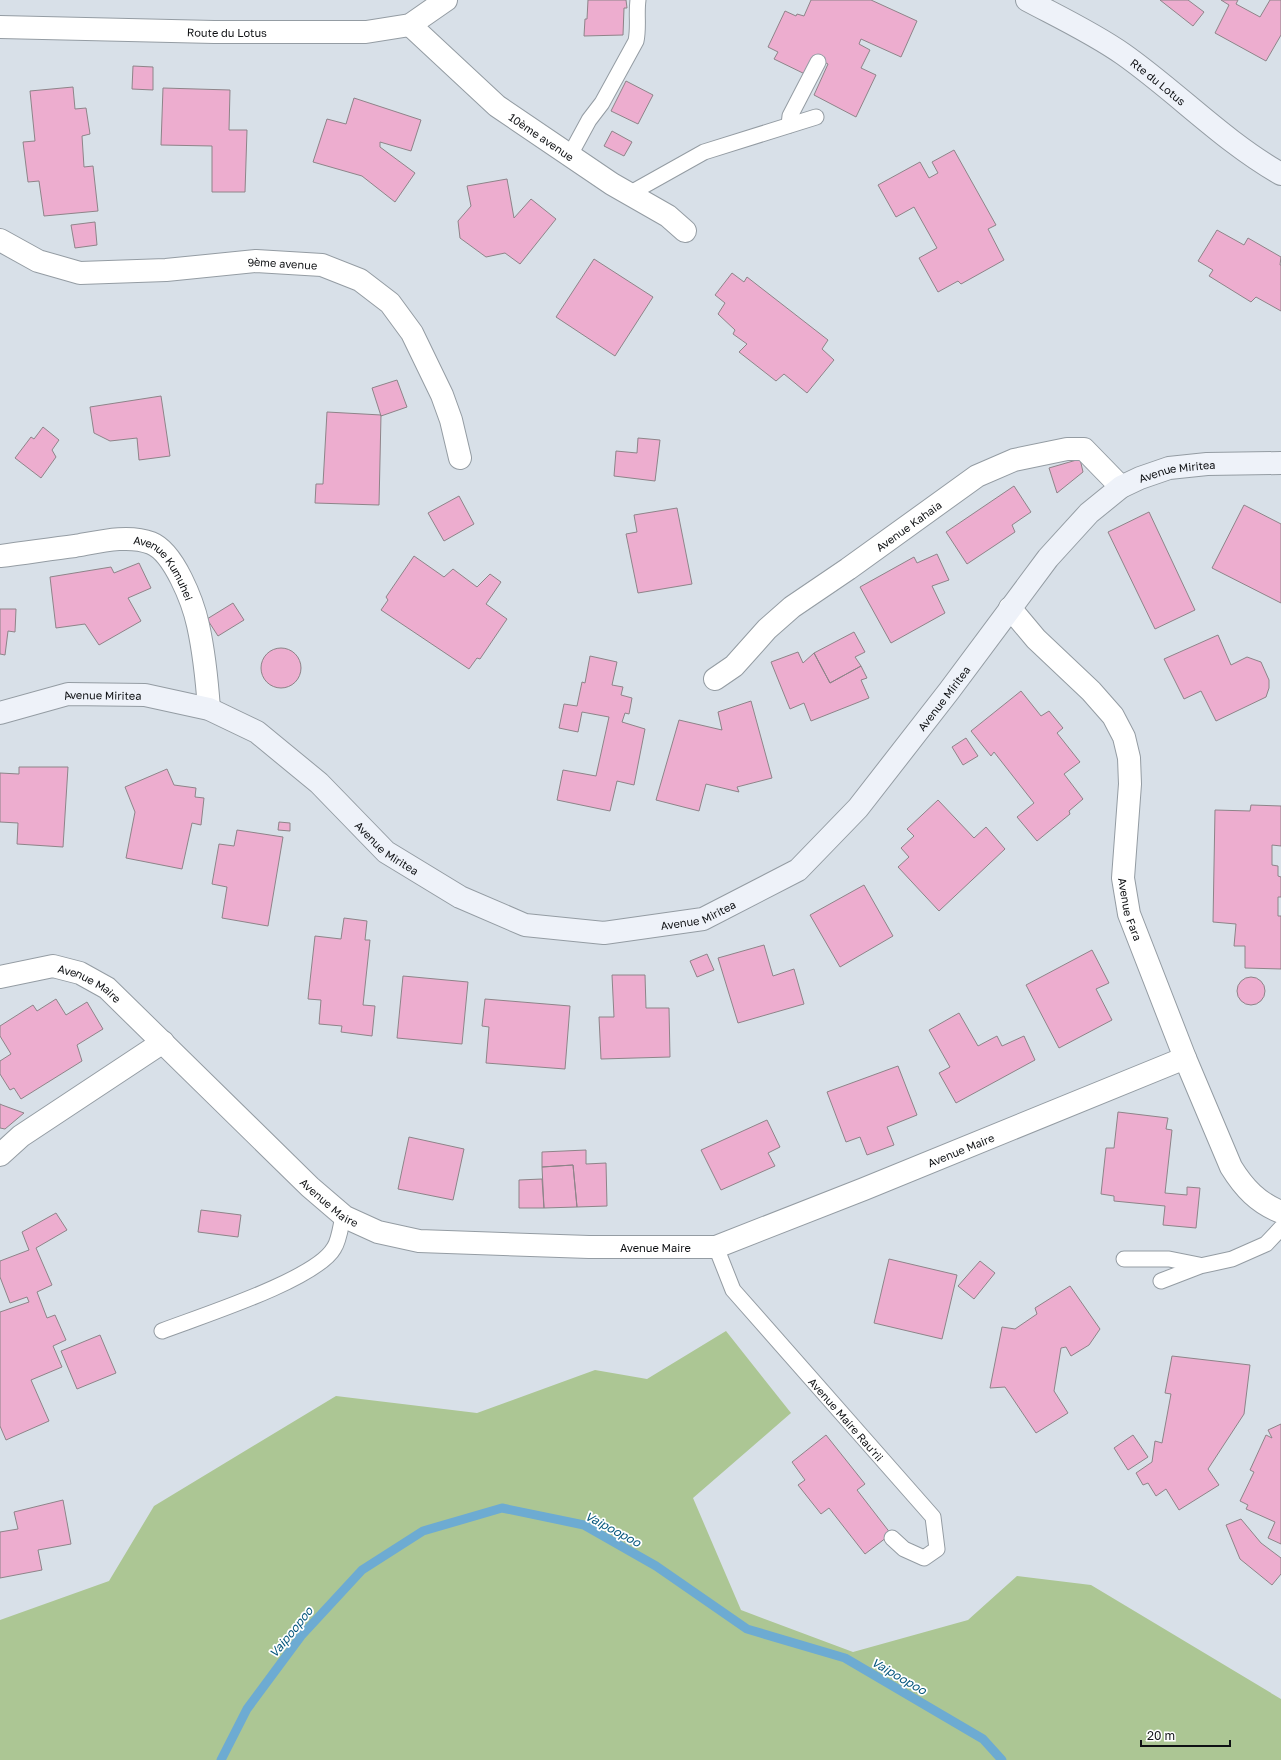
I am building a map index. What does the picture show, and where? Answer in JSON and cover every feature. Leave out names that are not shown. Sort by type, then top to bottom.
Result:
[{"type":"main road","name":"Rte du Lotus","points":[[1027,0],[1078,27],[1123,54],[1219,131],[1281,174]]},
{"type":"main road","name":"Avenue Miritea","points":[[0,713],[68,694],[145,695],[209,709],[257,732],[319,783],[386,852],[460,897],[525,925],[604,933],[703,919],[798,870],[858,808],[949,691],[1048,558],[1089,513],[1121,487],[1140,478],[1169,468],[1207,464],[1281,463]]},
{"type":"street","name":"Route du Lotus","points":[[0,27],[214,32],[366,32],[410,25],[446,0]]},
{"type":"street","name":"10ème avenue","points":[[410,25],[497,106],[629,194],[668,216],[685,231]]},
{"type":"street","name":"9ème avenue","points":[[0,240],[38,261],[80,273],[166,270],[256,261],[322,265],[360,280],[390,303],[412,334],[442,395],[451,420],[460,458]]},
{"type":"street","name":"Avenue Kahaia","points":[[715,679],[734,666],[767,629],[792,607],[848,569],[977,476],[1014,460],[1067,448],[1084,450],[1121,487]]},
{"type":"street","name":"Avenue Kumuhei","points":[[0,556],[112,540],[134,540],[151,543],[166,553],[181,577],[198,624],[206,672],[209,709]]},
{"type":"street","name":"Avenue Fara","points":[[1010,608],[1036,639],[1091,691],[1113,716],[1124,737],[1129,758],[1130,784],[1123,878],[1129,914],[1185,1058],[1231,1167],[1240,1183],[1255,1197],[1281,1212]]},
{"type":"street","name":"Avenue Maire","points":[[0,978],[53,966],[80,973],[107,988],[310,1186],[343,1216],[378,1232],[420,1241],[589,1246],[716,1247],[864,1189],[1185,1058]]},
{"type":"street","points":[[0,1155],[21,1136],[163,1042]]},
{"type":"lane","points":[[570,156],[589,120],[602,103],[636,41],[638,30],[636,13],[638,0]]},
{"type":"lane","points":[[789,126],[790,116],[818,62]]},
{"type":"lane","points":[[629,194],[704,152],[816,117]]},
{"type":"lane","points":[[162,1331],[270,1290],[315,1267],[334,1248],[343,1216]]},
{"type":"lane","points":[[1161,1281],[1200,1266],[1232,1259],[1266,1244],[1281,1228]]},
{"type":"lane","name":"Avenue Maire Rau'rii","points":[[716,1247],[733,1290],[933,1517],[937,1549],[924,1558],[904,1549],[892,1538]]},
{"type":"lane","points":[[1124,1259],[1169,1259],[1200,1266]]},
{"type":"green space","points":[[726,1331],[791,1413],[693,1498],[741,1610],[853,1652],[968,1620],[1017,1576],[1091,1585],[1281,1699],[1281,1760],[0,1760],[0,1620],[109,1581],[154,1506],[336,1396],[477,1413],[595,1370],[647,1379]]},
{"type":"building","points":[[588,0],[626,0],[627,8],[624,8],[623,35],[584,36]]},
{"type":"building","points":[[811,0],[871,0],[917,21],[901,57],[861,39],[859,44],[870,50],[861,68],[876,75],[856,117],[814,95],[828,64],[818,59],[809,76],[774,59],[778,52],[768,47],[785,11],[796,16],[797,14],[804,16]]},
{"type":"building","points":[[1160,0],[1188,0],[1204,12],[1193,26]]},
{"type":"building","points":[[1221,0],[1238,0],[1236,4],[1260,17],[1270,0],[1281,0],[1281,35],[1266,61],[1215,33],[1229,5]]},
{"type":"building","points":[[133,66],[153,67],[153,90],[132,89]]},
{"type":"building","points":[[626,81],[653,95],[638,124],[611,111]]},
{"type":"building","points":[[73,87],[75,109],[86,108],[90,134],[82,136],[84,167],[93,166],[98,211],[44,216],[39,181],[28,182],[23,142],[35,141],[30,91]]},
{"type":"building","points":[[163,88],[230,90],[229,130],[247,130],[245,192],[212,192],[212,146],[161,145]]},
{"type":"building","points":[[354,98],[421,120],[411,151],[380,142],[380,147],[415,173],[395,202],[362,176],[313,162],[327,119],[346,124]]},
{"type":"building","points":[[612,131],[632,142],[624,156],[604,146]]},
{"type":"building","points":[[954,150],[996,225],[988,229],[1004,260],[961,284],[958,281],[938,292],[919,258],[937,248],[914,207],[896,217],[878,185],[920,162],[929,178],[938,173],[932,162]]},
{"type":"building","points":[[507,179],[514,218],[531,199],[556,219],[520,264],[505,253],[486,257],[460,238],[458,221],[471,206],[467,186]]},
{"type":"building","points":[[95,222],[97,245],[75,248],[71,225]]},
{"type":"building","points":[[1217,230],[1244,245],[1248,238],[1281,257],[1281,311],[1256,297],[1251,302],[1209,276],[1213,270],[1198,261]]},
{"type":"building","points":[[594,259],[653,297],[615,356],[556,317]]},
{"type":"building","points":[[732,273],[744,282],[747,277],[828,340],[822,349],[834,360],[807,393],[784,374],[776,381],[739,352],[747,344],[733,334],[735,330],[718,314],[725,303],[715,295]]},
{"type":"building","points":[[397,380],[407,407],[381,416],[372,388]]},
{"type":"building","points":[[161,396],[170,456],[139,460],[137,438],[110,441],[94,433],[90,407]]},
{"type":"building","points":[[327,412],[381,415],[379,505],[315,503],[316,484],[323,484]]},
{"type":"building","points":[[43,427],[59,440],[52,450],[56,457],[41,478],[15,458],[31,437],[34,439]]},
{"type":"building","points":[[638,438],[660,440],[655,481],[614,476],[616,451],[637,453]]},
{"type":"building","points":[[1080,459],[1083,472],[1057,493],[1049,468]]},
{"type":"building","points":[[1014,486],[1031,512],[1012,525],[1015,532],[967,564],[946,532]]},
{"type":"building","points":[[459,496],[474,524],[444,541],[428,513]]},
{"type":"building","points":[[1244,505],[1281,524],[1281,603],[1212,568]]},
{"type":"building","points":[[677,508],[692,584],[638,593],[626,534],[637,532],[634,515]]},
{"type":"building","points":[[1149,512],[1195,610],[1155,629],[1108,532]]},
{"type":"building","points":[[937,554],[949,580],[932,586],[945,613],[891,643],[860,587],[914,557],[917,563]]},
{"type":"building","points":[[414,556],[444,577],[453,569],[477,587],[490,574],[501,582],[486,604],[507,619],[480,659],[477,658],[469,669],[381,610],[388,600],[386,597]]},
{"type":"building","points":[[139,563],[151,588],[128,598],[141,621],[99,645],[85,624],[56,628],[50,577],[111,567],[114,573]]},
{"type":"building","points":[[233,603],[244,620],[218,636],[207,619]]},
{"type":"building","points":[[0,609],[16,609],[15,632],[8,631],[5,655],[0,654]]},
{"type":"building","points":[[854,632],[865,652],[855,657],[861,666],[830,683],[814,653]]},
{"type":"building","points":[[1218,635],[1231,665],[1247,657],[1261,662],[1269,680],[1269,688],[1266,697],[1216,721],[1201,691],[1184,699],[1164,659]]},
{"type":"building","points":[[285,648],[292,651],[298,657],[301,668],[300,676],[292,685],[285,688],[277,688],[270,685],[262,676],[261,664],[264,657],[273,649]]},
{"type":"building","points":[[798,652],[803,663],[814,653],[830,683],[861,666],[867,678],[861,680],[869,698],[811,721],[804,703],[790,709],[771,662]]},
{"type":"building","points":[[590,656],[617,662],[612,685],[623,687],[621,695],[632,698],[629,714],[625,713],[622,722],[645,729],[634,785],[617,781],[610,811],[557,800],[563,770],[596,776],[609,717],[582,712],[578,732],[559,728],[564,704],[577,706],[582,682],[585,683]]},
{"type":"building","points":[[1021,691],[1041,716],[1049,711],[1063,728],[1057,733],[1080,762],[1064,774],[1083,799],[1069,811],[1070,814],[1037,841],[1017,817],[1034,803],[994,752],[991,756],[971,731]]},
{"type":"building","points":[[751,701],[772,778],[737,787],[739,792],[706,784],[699,811],[656,800],[679,720],[722,730],[718,712]]},
{"type":"building","points":[[966,738],[978,756],[963,765],[952,747]]},
{"type":"building","points":[[19,767],[68,767],[63,847],[17,844],[18,823],[0,822],[0,773],[19,774]]},
{"type":"building","points":[[167,769],[174,785],[196,788],[195,797],[204,798],[201,825],[192,823],[182,869],[126,858],[135,812],[125,787]]},
{"type":"building","points":[[938,800],[974,838],[986,827],[1005,849],[939,911],[898,867],[909,857],[901,848],[914,836],[907,829]]},
{"type":"building","points":[[1251,805],[1281,806],[1281,846],[1272,845],[1272,865],[1278,866],[1278,876],[1281,877],[1281,897],[1278,897],[1278,916],[1281,916],[1281,969],[1245,968],[1245,946],[1234,946],[1236,924],[1213,922],[1215,810],[1250,811]]},
{"type":"building","points":[[279,822],[290,823],[290,831],[278,830]]},
{"type":"building","points":[[237,830],[283,837],[268,926],[222,918],[227,887],[212,884],[219,844],[234,846]]},
{"type":"building","points":[[864,885],[893,936],[840,967],[810,915]]},
{"type":"building","points":[[344,918],[367,921],[365,940],[370,940],[363,1005],[375,1006],[372,1036],[341,1032],[342,1026],[319,1024],[321,1000],[308,999],[315,936],[341,939]]},
{"type":"building","points":[[764,945],[773,976],[794,969],[804,1004],[738,1023],[718,958]]},
{"type":"building","points":[[1092,950],[1109,983],[1096,989],[1112,1020],[1059,1048],[1026,985]]},
{"type":"building","points":[[707,954],[714,970],[697,977],[690,961]]},
{"type":"building","points":[[612,975],[645,975],[646,1008],[669,1008],[670,1057],[601,1059],[599,1017],[614,1017]]},
{"type":"building","points":[[403,976],[468,982],[462,1044],[397,1038]]},
{"type":"building","points":[[1251,977],[1261,981],[1265,991],[1261,1001],[1251,1005],[1241,1001],[1237,991],[1241,981]]},
{"type":"building","points":[[56,999],[66,1015],[87,1002],[103,1029],[77,1045],[82,1061],[21,1099],[14,1088],[10,1090],[0,1074],[0,1061],[11,1054],[0,1036],[0,1026],[33,1005],[37,1011]]},
{"type":"building","points":[[485,999],[570,1006],[565,1069],[486,1063],[489,1027],[482,1026]]},
{"type":"building","points":[[959,1013],[978,1046],[997,1036],[1002,1046],[1024,1036],[1035,1060],[956,1103],[939,1073],[950,1067],[929,1030]]},
{"type":"building","points":[[898,1066],[917,1115],[887,1127],[894,1145],[867,1155],[860,1137],[846,1142],[827,1092]]},
{"type":"building","points":[[0,1104],[24,1113],[5,1129],[0,1128]]},
{"type":"building","points":[[1118,1112],[1168,1118],[1166,1129],[1172,1130],[1165,1193],[1187,1195],[1187,1187],[1200,1188],[1196,1228],[1163,1225],[1165,1206],[1114,1201],[1114,1196],[1101,1194],[1106,1148],[1114,1148]]},
{"type":"building","points":[[767,1120],[780,1147],[768,1153],[775,1166],[721,1190],[701,1150]]},
{"type":"building","points":[[409,1137],[464,1149],[453,1200],[398,1189]]},
{"type":"building","points":[[586,1150],[586,1164],[606,1163],[607,1206],[577,1207],[573,1165],[542,1167],[542,1152]]},
{"type":"building","points":[[573,1165],[577,1207],[544,1208],[542,1167]]},
{"type":"building","points":[[542,1179],[544,1208],[519,1208],[519,1180]]},
{"type":"building","points":[[201,1210],[241,1215],[238,1237],[198,1232]]},
{"type":"building","points":[[56,1213],[67,1230],[36,1248],[52,1285],[37,1292],[47,1318],[55,1315],[66,1340],[53,1346],[62,1367],[31,1380],[49,1421],[6,1440],[0,1426],[0,1312],[29,1302],[27,1297],[10,1303],[0,1277],[0,1261],[29,1250],[22,1232]]},
{"type":"building","points":[[889,1259],[957,1275],[942,1339],[874,1323]]},
{"type":"building","points":[[980,1261],[995,1273],[974,1299],[958,1286]]},
{"type":"building","points":[[1070,1286],[1100,1329],[1089,1345],[1071,1356],[1066,1347],[1061,1348],[1054,1391],[1068,1413],[1036,1433],[1005,1387],[990,1388],[1002,1327],[1015,1329],[1037,1314],[1035,1308]]},
{"type":"building","points":[[100,1335],[116,1373],[77,1389],[61,1351]]},
{"type":"building","points":[[1172,1356],[1250,1365],[1244,1414],[1208,1469],[1219,1485],[1179,1510],[1166,1489],[1156,1496],[1148,1483],[1143,1485],[1136,1473],[1152,1462],[1155,1441],[1162,1443],[1171,1394],[1165,1393]]},
{"type":"building","points":[[1281,1424],[1281,1544],[1268,1538],[1275,1522],[1246,1509],[1248,1505],[1240,1501],[1254,1472],[1250,1470],[1266,1435],[1272,1438],[1268,1430]]},
{"type":"building","points":[[826,1435],[865,1484],[857,1490],[891,1534],[865,1554],[829,1508],[821,1514],[798,1485],[805,1480],[792,1462]]},
{"type":"building","points":[[1133,1435],[1148,1457],[1128,1470],[1114,1448]]},
{"type":"building","points":[[63,1500],[71,1544],[38,1550],[42,1570],[0,1578],[0,1532],[18,1529],[14,1512]]},
{"type":"building","points":[[1241,1519],[1261,1543],[1281,1558],[1281,1574],[1272,1585],[1240,1559],[1226,1525]]},
{"type":"waterway","name":"Vaipoopoo","points":[[221,1760],[247,1709],[301,1636],[362,1570],[423,1531],[502,1508],[584,1525],[656,1566],[747,1629],[845,1658],[983,1739],[1002,1760]]}]
